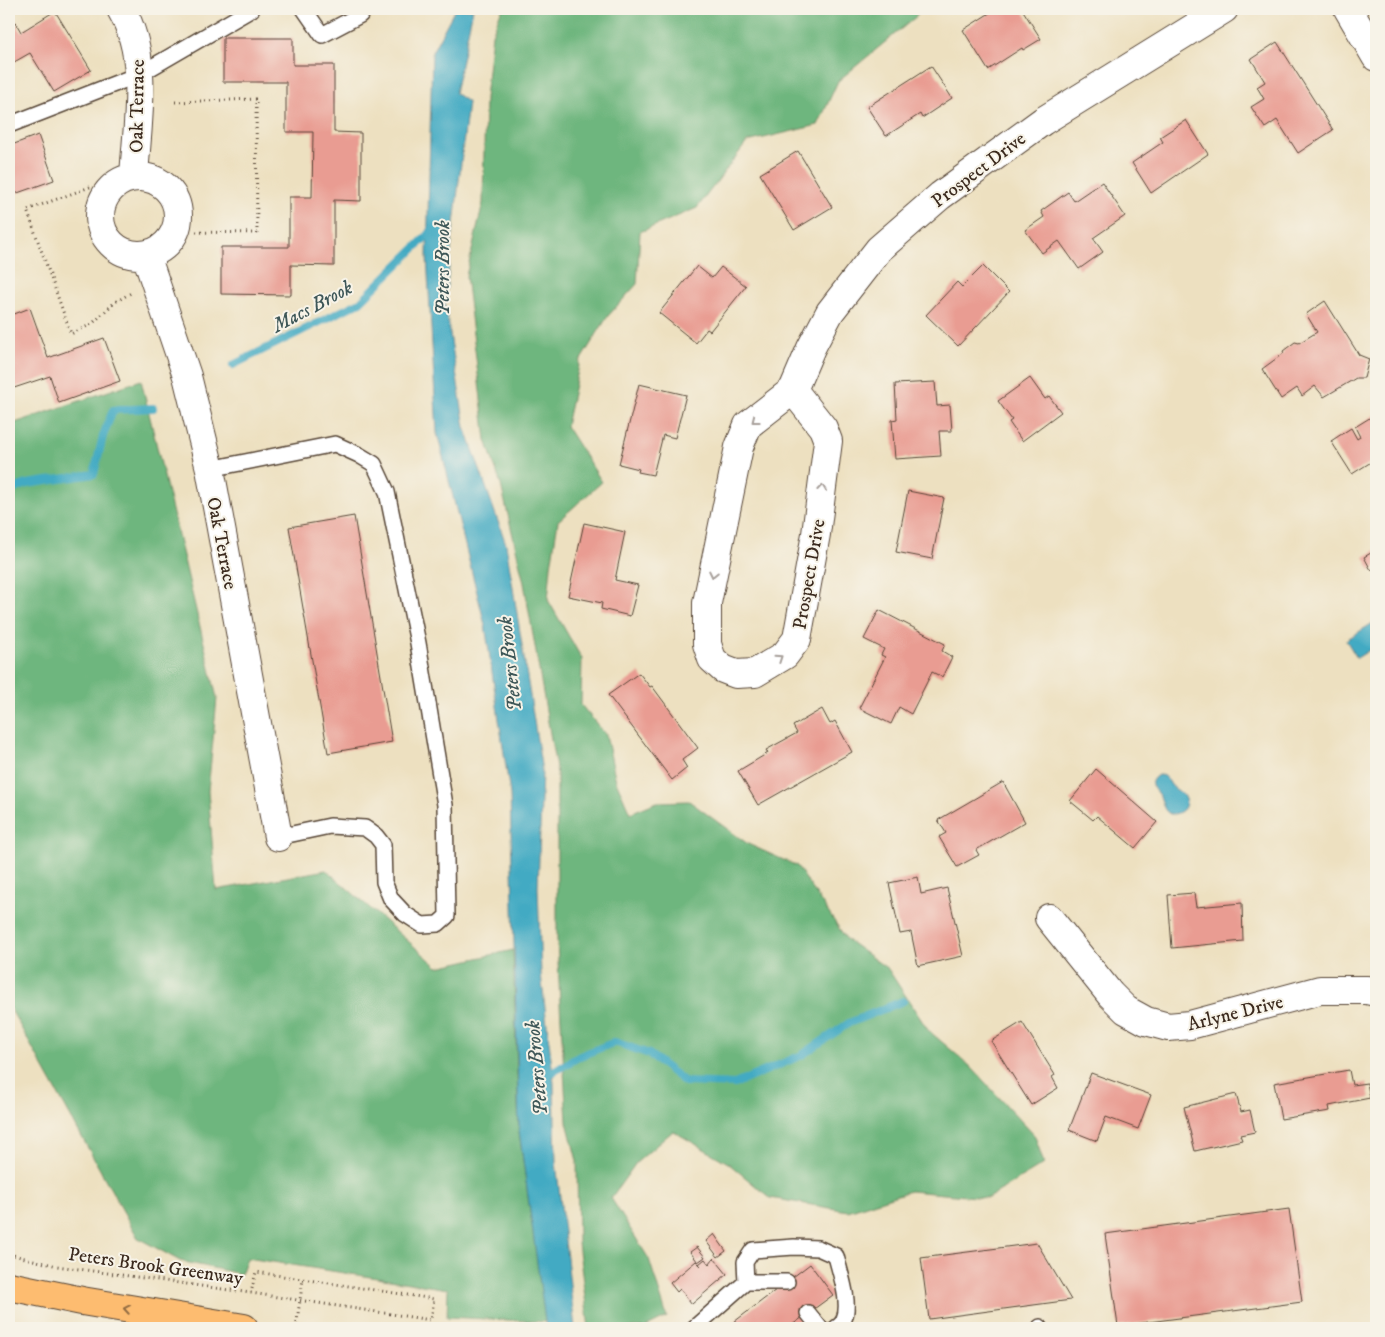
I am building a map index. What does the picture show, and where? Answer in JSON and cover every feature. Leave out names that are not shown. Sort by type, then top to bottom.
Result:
[{"type":"highway","points":[[9,1286],[82,1301],[244,1328]]},
{"type":"street","name":"Oak Terrace","points":[[121,9],[136,46],[140,74],[134,177]]},
{"type":"street","name":"Prospect Drive","points":[[793,390],[823,428],[828,441],[816,534],[797,639],[785,655],[755,673],[736,674],[723,669],[712,659],[707,644],[707,603],[739,447],[748,425],[793,390],[811,348],[830,312],[879,249],[940,196],[1043,121],[1224,9]]},
{"type":"street","points":[[1348,9],[1376,56]]},
{"type":"street","name":"Oak Terrace","points":[[148,177],[163,184],[174,198],[178,211],[174,234],[166,245],[146,255],[132,255],[116,248],[106,238],[100,224],[100,208],[105,195],[114,184],[126,178],[148,177]]},
{"type":"street","name":"Oak Terrace","points":[[146,255],[187,376],[210,469],[278,837]]},
{"type":"street","name":"Arlyne Drive","points":[[1049,918],[1110,994],[1126,1010],[1146,1021],[1168,1027],[1190,1025],[1320,990],[1368,990],[1376,992]]},
{"type":"lane","points":[[9,125],[140,74],[252,9]]},
{"type":"lane","points":[[304,9],[322,35],[360,15],[359,9]]},
{"type":"lane","points":[[210,469],[335,444],[374,464],[387,492],[389,501],[418,642],[445,805],[447,916],[438,924],[422,925],[405,914],[391,899],[384,882],[384,845],[366,828],[330,826],[278,837]]},
{"type":"lane","points":[[746,1282],[745,1262],[753,1250],[794,1247],[818,1248],[836,1256],[844,1286],[846,1305],[844,1320],[836,1328]]},
{"type":"lane","points":[[694,1328],[746,1282],[787,1282]]},
{"type":"lane","points":[[808,1313],[820,1328]]},
{"type":"path","points":[[175,102],[256,99],[257,233],[193,232]]},
{"type":"path","points":[[90,188],[27,210],[71,334],[92,324],[115,302],[132,293]]},
{"type":"path","name":"Peters Brook Greenway","points":[[9,1254],[57,1266],[252,1292],[431,1320],[434,1299],[303,1278]]},
{"type":"path","points":[[252,1292],[256,1272],[303,1278],[296,1328]]},
{"type":"green space","points":[[502,9],[914,9],[918,15],[838,81],[818,125],[747,142],[697,208],[640,232],[637,284],[608,316],[580,361],[566,426],[602,482],[558,521],[548,600],[582,659],[581,705],[606,735],[616,781],[630,813],[657,802],[689,801],[748,844],[797,866],[847,940],[888,969],[928,1030],[970,1066],[1035,1136],[1044,1164],[988,1198],[910,1191],[848,1211],[770,1198],[728,1163],[673,1131],[636,1163],[611,1198],[649,1259],[667,1317],[645,1328],[589,1328],[578,1243],[577,1161],[567,1122],[560,1004],[557,939],[557,774],[524,583],[501,485],[486,440],[466,276],[483,203],[485,98],[492,34]]},
{"type":"green space","points":[[141,380],[217,698],[208,791],[216,890],[326,870],[438,967],[513,950],[519,1131],[546,1322],[447,1317],[448,1289],[247,1258],[241,1274],[180,1261],[138,1238],[9,1006],[9,425]]},
{"type":"water","name":"Peters Brook","points":[[455,9],[473,9],[455,93],[468,102],[445,303],[465,427],[506,544],[542,771],[538,888],[541,974],[554,1083],[556,1162],[575,1328],[546,1328],[519,1131],[510,794],[485,625],[437,433],[427,257],[432,52]]},
{"type":"water","points":[[1376,621],[1376,646],[1357,658],[1346,640]]},
{"type":"water","points":[[1158,775],[1166,777],[1172,786],[1183,795],[1186,804],[1180,812],[1170,814],[1165,809],[1152,784],[1154,778]]},
{"type":"building","points":[[996,9],[1022,9],[1041,39],[1023,50],[1022,48],[988,70],[963,30]]},
{"type":"building","points":[[9,11],[21,32],[55,11],[91,70],[54,92],[30,53],[9,65]]},
{"type":"building","points":[[223,38],[293,38],[293,65],[334,65],[334,132],[361,133],[361,201],[334,200],[334,266],[291,265],[291,295],[221,294],[221,247],[289,247],[289,197],[312,197],[313,132],[286,132],[286,82],[223,82]]},
{"type":"building","points":[[1277,42],[1333,130],[1298,153],[1277,120],[1265,128],[1251,107],[1264,99],[1257,87],[1265,82],[1251,59]]},
{"type":"building","points":[[931,66],[952,98],[922,118],[920,114],[886,136],[867,107]]},
{"type":"building","points":[[1186,120],[1208,154],[1151,193],[1132,163],[1163,142],[1160,137]]},
{"type":"building","points":[[38,135],[54,180],[9,196],[9,146]]},
{"type":"building","points":[[798,151],[832,207],[794,230],[760,174]]},
{"type":"building","points":[[1102,182],[1125,216],[1093,238],[1103,252],[1079,269],[1059,241],[1042,253],[1025,230],[1044,217],[1041,211],[1068,192],[1074,201]]},
{"type":"building","points":[[697,266],[712,278],[721,267],[746,286],[710,331],[707,329],[696,343],[659,313]]},
{"type":"building","points":[[983,266],[1009,292],[958,346],[926,315],[957,282],[962,287]]},
{"type":"building","points":[[1325,301],[1359,355],[1369,359],[1364,378],[1356,378],[1324,397],[1315,386],[1302,396],[1297,388],[1281,399],[1262,369],[1284,353],[1283,351],[1295,342],[1299,343],[1317,332],[1306,314]]},
{"type":"building","points":[[30,308],[48,358],[104,338],[120,381],[59,403],[50,376],[11,389],[9,382],[9,316]]},
{"type":"building","points":[[1030,378],[1045,399],[1049,396],[1061,412],[1022,441],[1009,422],[1012,420],[998,401]]},
{"type":"building","points":[[935,382],[937,406],[950,405],[952,431],[939,431],[941,456],[895,459],[892,420],[897,419],[895,384]]},
{"type":"building","points":[[639,384],[686,395],[675,438],[663,435],[653,475],[638,472],[639,469],[619,464]]},
{"type":"building","points":[[1376,414],[1376,459],[1352,474],[1331,441],[1351,428],[1357,439],[1360,437],[1355,427]]},
{"type":"building","points":[[908,491],[944,498],[932,559],[896,552]]},
{"type":"building","points":[[354,516],[392,742],[328,753],[289,527]]},
{"type":"building","points":[[584,523],[625,532],[615,580],[638,585],[630,616],[601,609],[602,603],[568,596]]},
{"type":"building","points":[[1376,550],[1376,567],[1371,570],[1364,557]]},
{"type":"building","points":[[879,610],[945,644],[942,651],[952,657],[942,677],[932,672],[911,714],[899,707],[891,724],[859,708],[885,657],[881,655],[884,649],[864,639]]},
{"type":"building","points":[[639,673],[650,687],[652,686],[698,748],[682,760],[687,768],[672,780],[608,695]]},
{"type":"building","points":[[822,709],[830,724],[835,721],[852,752],[758,805],[738,771],[768,753],[766,750],[797,733],[793,726]]},
{"type":"building","points":[[1096,769],[1157,822],[1135,848],[1097,816],[1093,820],[1070,801]]},
{"type":"building","points":[[1003,782],[1025,822],[976,850],[979,855],[957,867],[939,837],[946,833],[938,820]]},
{"type":"building","points":[[918,877],[921,894],[947,888],[963,956],[918,966],[911,932],[900,934],[889,883]]},
{"type":"building","points":[[1194,893],[1196,907],[1242,903],[1243,941],[1172,948],[1168,895]]},
{"type":"building","points":[[1022,1022],[1055,1075],[1052,1077],[1058,1088],[1031,1105],[991,1041]]},
{"type":"building","points":[[1349,1070],[1352,1085],[1367,1083],[1370,1098],[1329,1106],[1330,1111],[1281,1119],[1274,1083]]},
{"type":"building","points":[[1091,1073],[1151,1095],[1138,1129],[1106,1117],[1097,1141],[1069,1130]]},
{"type":"building","points":[[1236,1094],[1241,1112],[1250,1110],[1255,1132],[1240,1135],[1242,1140],[1195,1151],[1184,1107]]},
{"type":"building","points":[[1289,1209],[1302,1302],[1118,1326],[1105,1234]]},
{"type":"building","points":[[714,1234],[726,1251],[718,1257],[706,1241]]},
{"type":"building","points":[[1037,1243],[1071,1300],[929,1319],[921,1258]]},
{"type":"building","points":[[697,1247],[705,1257],[698,1262],[690,1252]]},
{"type":"building","points":[[714,1258],[727,1274],[692,1304],[680,1289],[677,1292],[670,1283],[696,1261],[699,1264],[705,1259],[709,1264]]},
{"type":"building","points":[[810,1264],[833,1295],[788,1328],[739,1328],[734,1322]]},
{"type":"waterway","name":"Macs Brook","points":[[233,365],[360,302],[434,229]]},
{"type":"waterway","name":"Macs Brook","points":[[9,491],[27,484],[94,474],[103,436],[113,410],[153,408]]},
{"type":"waterway","name":"Peters Brook","points":[[543,1071],[553,1072],[580,1056],[615,1042],[649,1054],[685,1082],[735,1084],[802,1055],[849,1023],[903,1001]]}]
